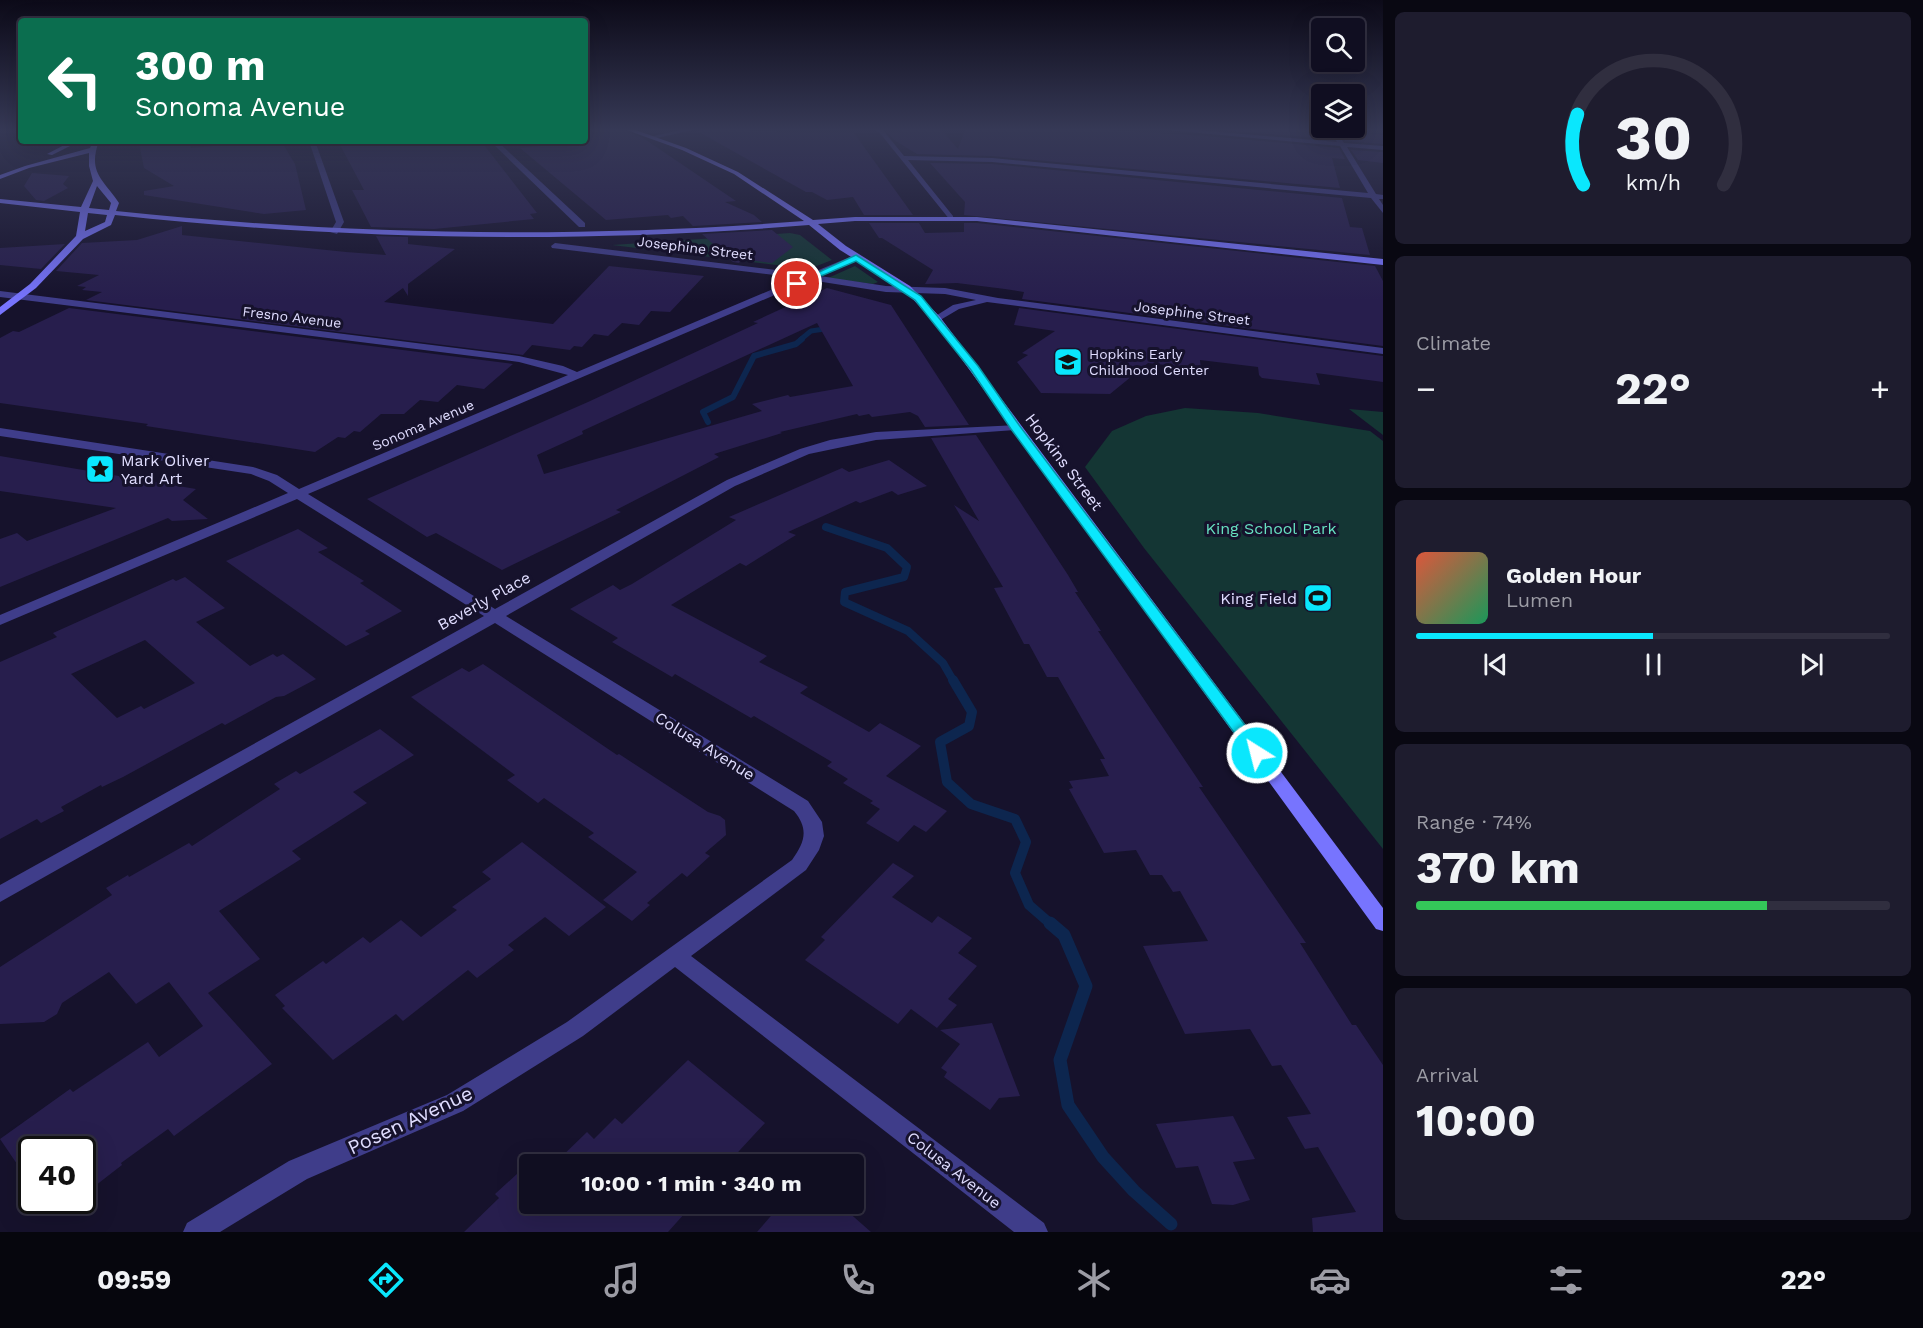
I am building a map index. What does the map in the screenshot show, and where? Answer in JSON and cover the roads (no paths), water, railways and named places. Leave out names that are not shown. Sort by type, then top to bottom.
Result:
[{"type":"street","points":[[80,237],[86,210],[86,196],[93,185]]},
{"type":"street","points":[[0,312],[21,297],[55,266],[80,237],[108,223],[115,203],[101,185]]},
{"type":"street","points":[[327,185],[340,222],[334,232]]},
{"type":"street","points":[[540,185],[582,225]]},
{"type":"street","name":"Hopkins Street","points":[[755,185],[810,222],[856,257],[907,288],[937,319],[1383,923]]},
{"type":"street","points":[[924,185],[950,218]]},
{"type":"street","points":[[1263,185],[1383,197]]},
{"type":"street","points":[[1367,185],[1383,211]]},
{"type":"street","points":[[0,201],[229,225],[437,236],[591,235],[715,230],[876,218],[950,218],[1006,221],[1383,262]]},
{"type":"street","points":[[591,235],[594,245],[603,250]]},
{"type":"street","name":"Josephine Street","points":[[555,246],[603,250],[886,289],[907,288],[971,295],[998,301],[1383,351]]},
{"type":"street","name":"Sonoma Avenue","points":[[0,620],[856,257]]},
{"type":"street","name":"Fresno Avenue","points":[[0,294],[519,359],[559,368],[579,376]]},
{"type":"street","name":"Josephine Street","points":[[937,319],[956,307],[969,303],[998,301]]},
{"type":"street","name":"Beverly Place","points":[[0,894],[731,483],[795,455],[829,444],[888,435],[1015,427]]},
{"type":"street","name":"Colusa Avenue","points":[[0,432],[253,471],[273,478],[801,806],[810,816],[814,826],[813,846],[799,865],[676,956],[1035,1232]]},
{"type":"street","name":"Posen Avenue","points":[[196,1232],[298,1170],[455,1103],[574,1029],[676,956]]},
{"type":"waterway","points":[[800,340],[811,331],[831,328]]},
{"type":"waterway","points":[[708,422],[703,412],[733,397],[754,356],[796,344],[802,339]]},
{"type":"waterway","points":[[826,527],[887,548],[907,567],[904,577],[845,592],[844,602],[908,631],[943,663],[954,682]]},
{"type":"waterway","points":[[953,680],[972,712],[969,726],[940,742],[947,782],[971,804],[1015,819],[1026,842],[1015,873],[1029,905],[1052,925]]},
{"type":"waterway","points":[[1050,923],[1064,935],[1086,986],[1060,1060],[1068,1105],[1103,1157],[1134,1191],[1171,1224]]},
{"type":"place","name":"Hopkins Early Childhood Center","points":[[1068,362]]},
{"type":"place","name":"Mark Oliver Yard Art","points":[[100,469]]},
{"type":"place","name":"King Field","points":[[1318,598]]},
{"type":"park label","name":"King School Park","points":[[1271,528]]}]
